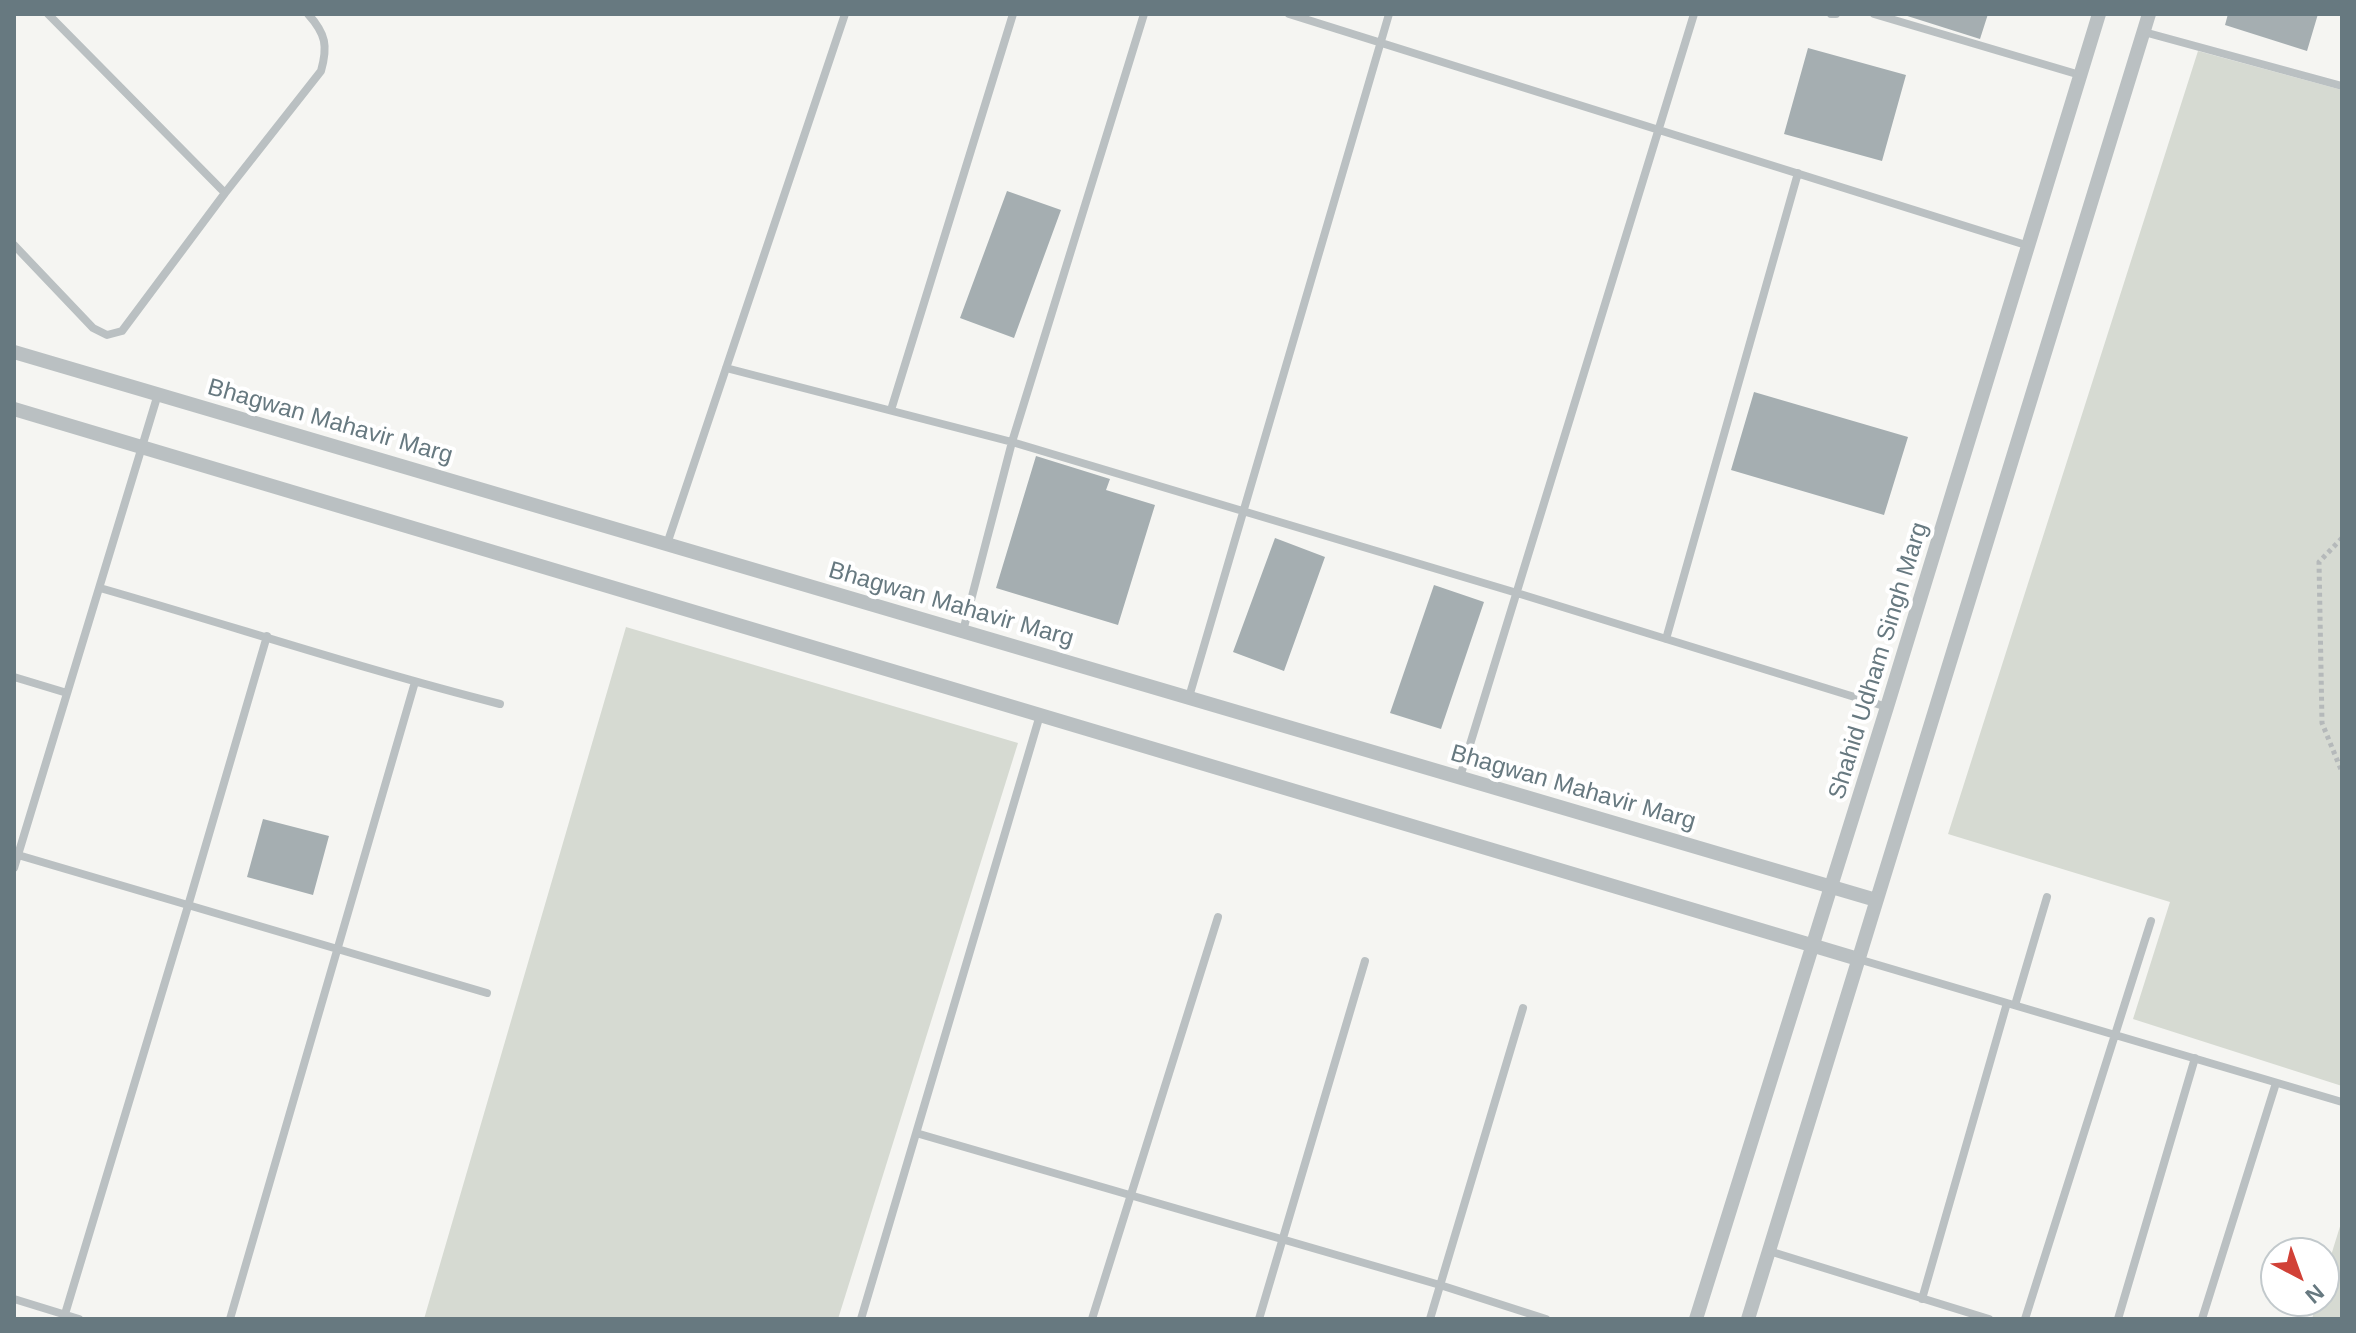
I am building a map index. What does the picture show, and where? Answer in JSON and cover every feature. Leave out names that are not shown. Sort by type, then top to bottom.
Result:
[{"type":"street","points":[[48,14],[225,193]]},
{"type":"street","points":[[14,245],[93,328],[107,335],[122,331],[321,71],[326,51],[324,38],[308,14]]},
{"type":"street","points":[[667,544],[845,14]]},
{"type":"street","points":[[891,410],[1013,14]]},
{"type":"street","points":[[963,631],[1012,442],[1144,14]]},
{"type":"street","points":[[1289,14],[2030,246]]},
{"type":"street","points":[[1189,697],[1389,14]]},
{"type":"street","points":[[1460,777],[1694,14]]},
{"type":"street","points":[[1874,14],[2080,75]]},
{"type":"street","name":"Shahid Udham Singh Marg","points":[[1696,1319],[2030,246],[2099,14]]},
{"type":"street","points":[[1748,1319],[2149,14]]},
{"type":"street","points":[[2144,32],[2342,85]]},
{"type":"street","points":[[1666,639],[1798,173]]},
{"type":"street","name":"Bhagwan Mahavir Marg","points":[[14,352],[1876,900]]},
{"type":"street","points":[[726,368],[1012,442],[1887,707]]},
{"type":"street","points":[[14,868],[158,394]]},
{"type":"street","points":[[14,409],[2342,1102]]},
{"type":"street","points":[[100,588],[415,682],[500,704]]},
{"type":"street","points":[[65,1314],[267,636]]},
{"type":"street","points":[[14,677],[67,693]]},
{"type":"street","points":[[230,1319],[415,682]]},
{"type":"street","points":[[861,1319],[1040,715]]},
{"type":"street","points":[[18,855],[487,993]]},
{"type":"street","points":[[1922,1299],[2011,1004],[2047,897]]},
{"type":"street","points":[[1092,1319],[1218,917]]},
{"type":"street","points":[[2025,1319],[2151,921]]},
{"type":"street","points":[[1259,1319],[1365,961]]},
{"type":"street","points":[[1430,1319],[1523,1008]]},
{"type":"street","points":[[2118,1319],[2195,1058]]},
{"type":"street","points":[[2202,1319],[2276,1083]]},
{"type":"street","points":[[916,1133],[1440,1285],[1546,1319]]},
{"type":"street","points":[[1769,1251],[1989,1319]]},
{"type":"street","points":[[14,1299],[79,1319]]},
{"type":"path","points":[[2342,538],[2319,562],[2322,723],[2342,772]]},
{"type":"shaded area","points":[[2198,51],[2342,90],[2342,1086],[2133,1019],[2170,902],[1948,834]]},
{"type":"shaded area","points":[[626,627],[1018,743],[838,1319],[424,1319]]},
{"type":"shaded area","points":[[2342,1220],[2342,1319],[2312,1319],[2340,1317],[2340,1237],[2337,1237]]},
{"type":"building","points":[[1901,14],[1988,14],[1980,39]]},
{"type":"building","points":[[2228,14],[2318,14],[2307,51],[2225,25]]},
{"type":"building","points":[[1808,48],[1906,75],[1882,161],[1784,134]]},
{"type":"building","points":[[1007,191],[1061,210],[1014,338],[960,318]]},
{"type":"building","points":[[1754,392],[1908,437],[1884,515],[1731,470]]},
{"type":"building","points":[[1036,456],[1110,479],[1106,490],[1155,505],[1118,625],[996,588]]},
{"type":"building","points":[[1275,538],[1325,557],[1284,671],[1233,652]]},
{"type":"building","points":[[1434,585],[1484,602],[1441,729],[1390,713]]},
{"type":"building","points":[[263,819],[329,836],[313,895],[247,877]]}]
